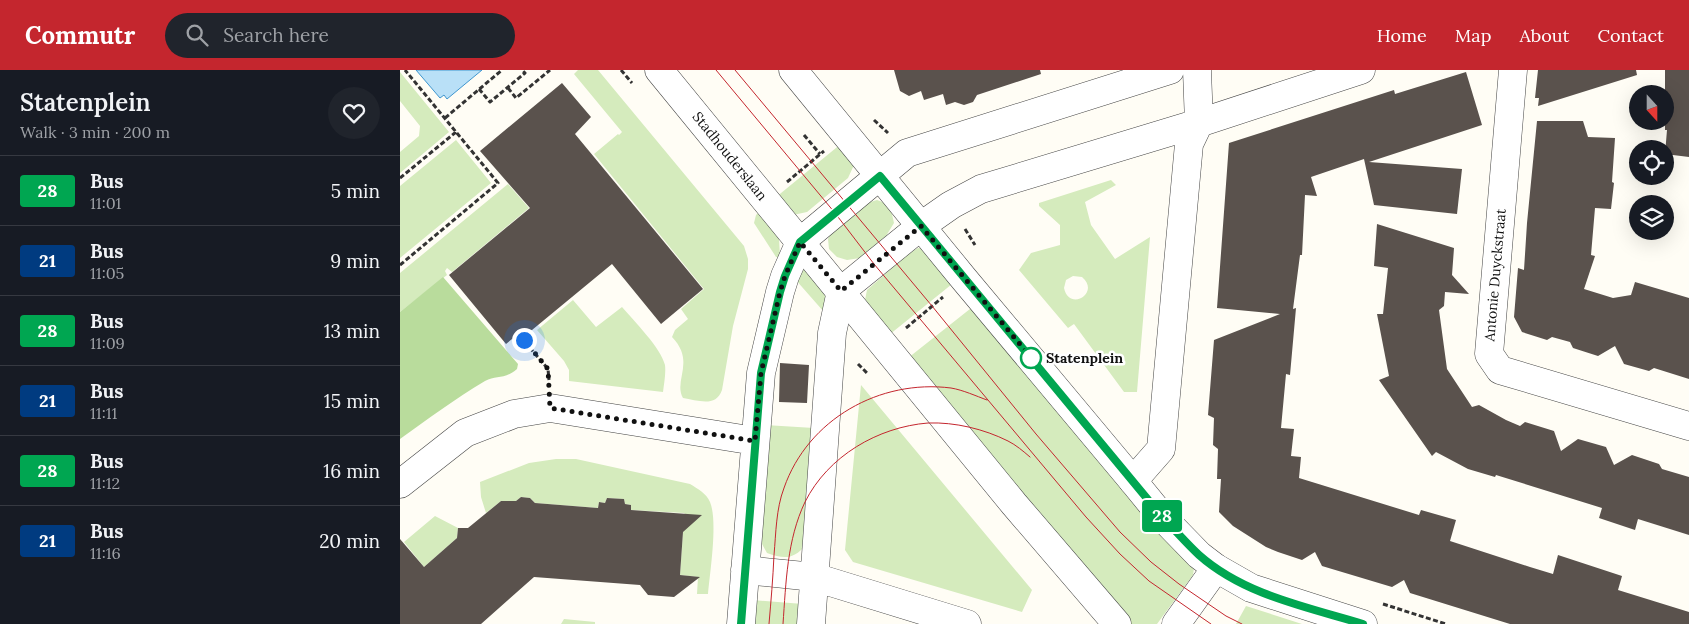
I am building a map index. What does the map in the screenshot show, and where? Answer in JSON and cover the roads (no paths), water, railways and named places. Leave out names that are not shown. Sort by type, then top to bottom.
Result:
[{"type":"street","name":"Stadhouderslaan","points":[[659,70],[800,242]]},
{"type":"street","points":[[793,70],[1164,519],[1199,555],[1216,568],[1251,588],[1363,624]]},
{"type":"street","points":[[741,624],[761,373],[780,292],[800,242],[907,153],[1170,70]]},
{"type":"street","points":[[1133,481],[1161,449],[1188,144],[1199,123],[1197,70]]},
{"type":"street","points":[[811,624],[832,333],[841,291],[921,226],[951,205],[981,189],[1199,123],[1360,70]]},
{"type":"street","name":"Antonie Duyckstraat","points":[[1513,70],[1489,354],[1500,370],[1689,426]]},
{"type":"street","points":[[800,242],[1014,504],[1117,624]]},
{"type":"street","points":[[400,484],[465,433],[514,414],[550,408],[755,441]]},
{"type":"street","points":[[1176,624],[1216,568]]},
{"type":"street","points":[[744,570],[814,577],[967,624]]},
{"type":"water","points":[[416,70],[482,70],[447,99],[444,95],[440,98]]},
{"type":"tram line","points":[[716,70],[835,213],[874,264],[1086,517],[1120,554],[1149,581],[1211,624]]},
{"type":"tram line","points":[[735,70],[1036,434],[1120,532],[1151,562],[1179,584],[1226,616],[1242,624]]},
{"type":"tram line","points":[[769,624],[779,504],[795,464],[810,442],[829,424],[850,409],[873,397],[898,390],[924,387],[951,388],[987,400]]},
{"type":"tram line","points":[[783,624],[788,562],[799,516],[805,502],[827,471],[856,447],[891,431],[909,426],[938,423],[959,425],[989,433],[1011,443],[1030,457]]},
{"type":"place","name":"Statenplein","points":[[1031,358]]}]
